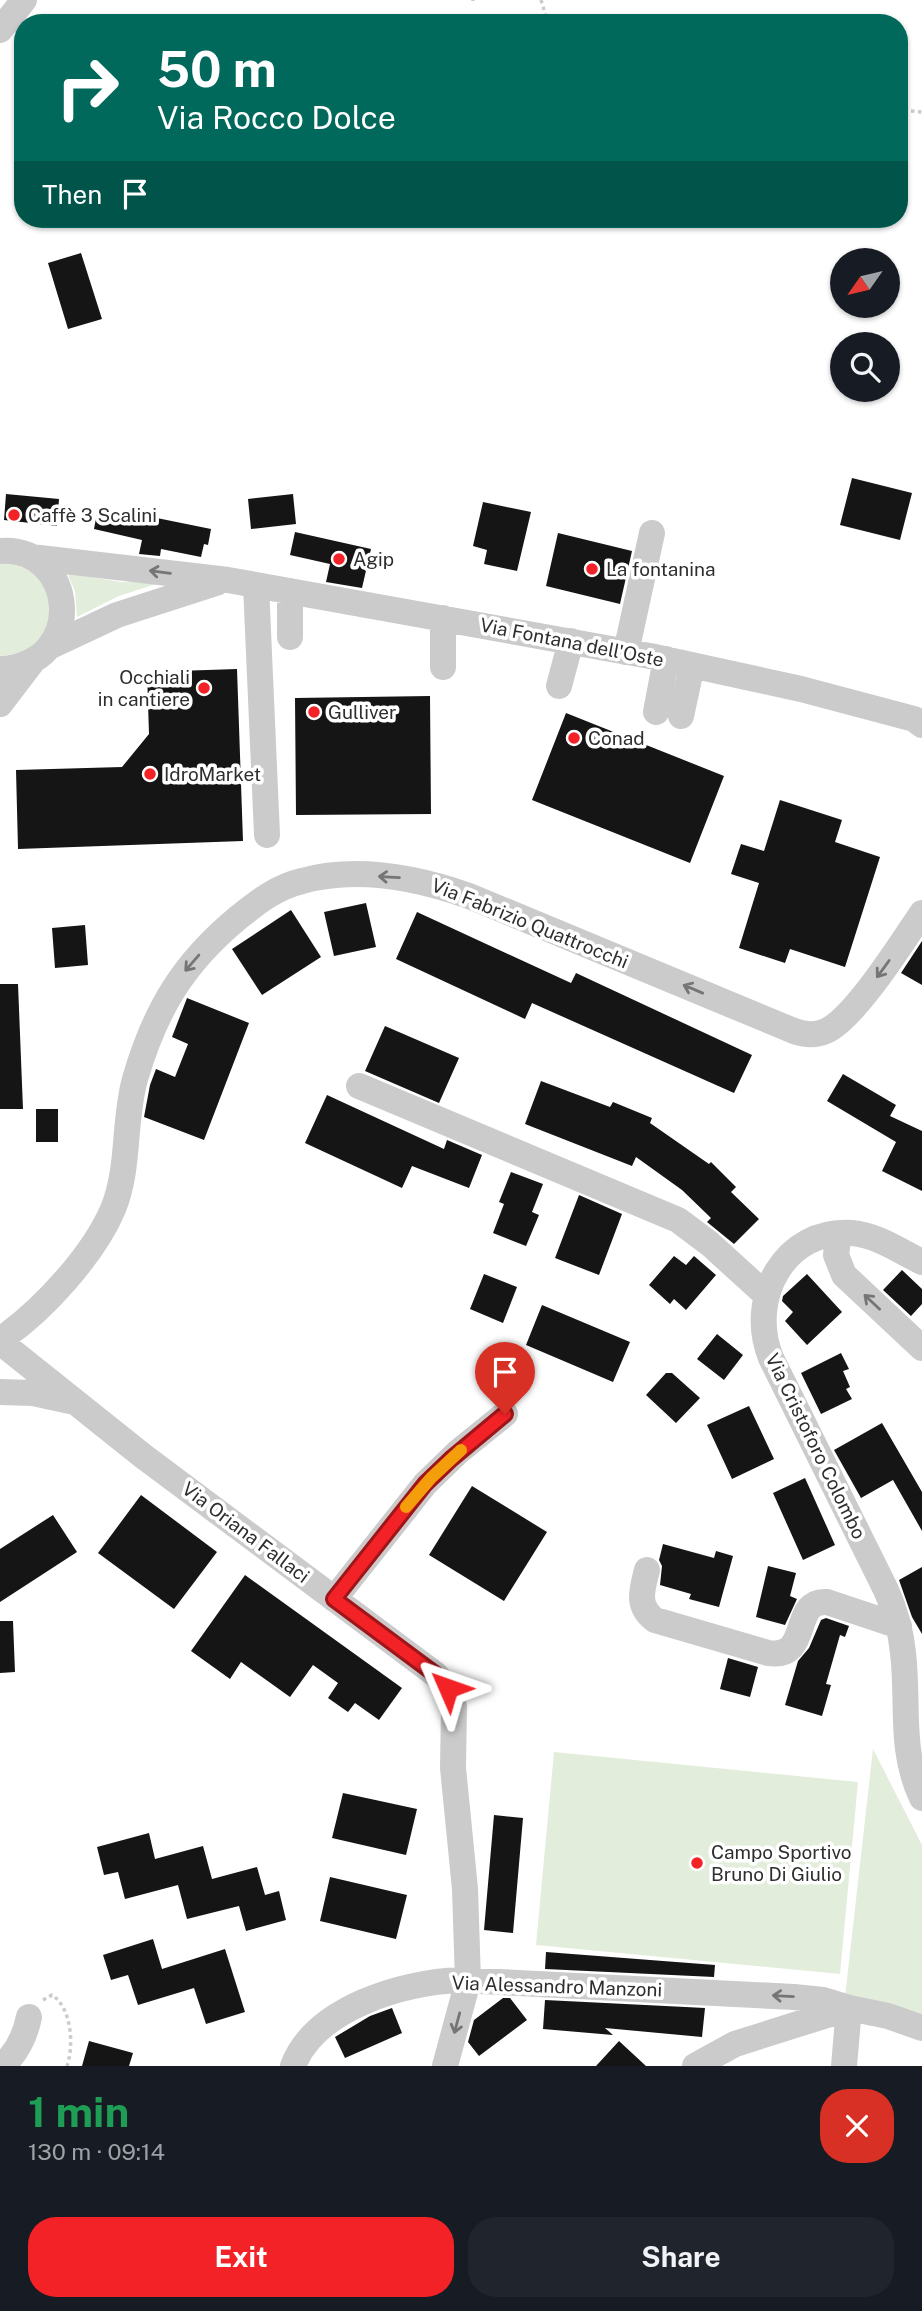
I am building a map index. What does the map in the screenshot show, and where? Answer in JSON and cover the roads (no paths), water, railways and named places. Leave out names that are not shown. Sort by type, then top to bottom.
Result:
[{"type":"street","points":[[0,30],[24,0]]},
{"type":"street","points":[[626,652],[652,533]]},
{"type":"street","points":[[0,669],[16,668],[42,654],[60,627],[63,607],[59,587],[47,570],[10,551]]},
{"type":"street","name":"Via Fontana dell'Oste","points":[[10,551],[228,580],[571,641],[666,659],[802,690],[919,721]]},
{"type":"street","name":"Via Fontana dell'Oste","points":[[0,704],[42,654],[117,615],[228,580]]},
{"type":"street","points":[[256,585],[267,835]]},
{"type":"street","points":[[290,591],[290,637]]},
{"type":"street","points":[[443,618],[443,667]]},
{"type":"street","points":[[559,686],[571,641]]},
{"type":"street","points":[[666,659],[668,714],[692,665]]},
{"type":"street","name":"Via Fabrizio Quattrocchi","points":[[4,1339],[48,1298],[90,1249],[109,1217],[121,1182],[127,1116],[135,1079],[153,1027],[172,989],[190,964],[230,925],[261,900],[282,888],[312,878],[336,876],[396,877],[429,883],[469,896],[794,1031],[810,1035],[825,1032],[853,1008],[922,912]]},
{"type":"street","points":[[359,1086],[678,1220],[710,1244],[765,1295],[778,1271],[795,1251],[815,1240],[839,1234],[856,1233],[872,1237],[922,1262]]},
{"type":"street","points":[[839,1234],[836,1255],[844,1275],[922,1348]]},
{"type":"street","name":"Via Cristoforo Colombo","points":[[765,1295],[762,1325],[767,1348],[886,1590],[899,1626],[904,1665],[906,1747],[922,1798]]},
{"type":"street","points":[[0,1392],[7,1379],[10,1364],[4,1339]]},
{"type":"street","name":"Via Oriana Fallaci","points":[[4,1339],[75,1403],[435,1674],[448,1688],[453,1700],[453,1768],[465,1888],[468,1981],[445,2066]]},
{"type":"street","name":"Via Oriana Fallaci","points":[[0,1392],[44,1394],[75,1403]]},
{"type":"street","points":[[334,1599],[425,1484],[505,1414]]},
{"type":"street","points":[[647,1570],[641,1597],[649,1616],[660,1622],[768,1653],[780,1653],[792,1646],[806,1611],[818,1602],[827,1602],[899,1626]]},
{"type":"street","name":"Via Alessandro Manzoni","points":[[293,2066],[297,2055],[311,2036],[327,2022],[374,1998],[436,1981],[803,1997],[888,2016],[922,2028]]},
{"type":"street","points":[[695,2066],[735,2044],[849,2008],[844,2066]]},
{"type":"street","points":[[2,2066],[15,2052],[29,2017]]},
{"type":"place","name":"Caffè 3 Scalini","points":[[14,515]]},
{"type":"place","name":"Agip","points":[[339,559]]},
{"type":"place","name":"La fontanina","points":[[592,569]]},
{"type":"place","name":"Occhiali in cantiere","points":[[204,688]]},
{"type":"place","name":"Gulliver","points":[[314,712]]},
{"type":"place","name":"Conad","points":[[574,738]]},
{"type":"place","name":"IdroMarket","points":[[150,774]]},
{"type":"place","name":"Campo Sportivo Bruno Di Giulio","points":[[697,1863]]}]
